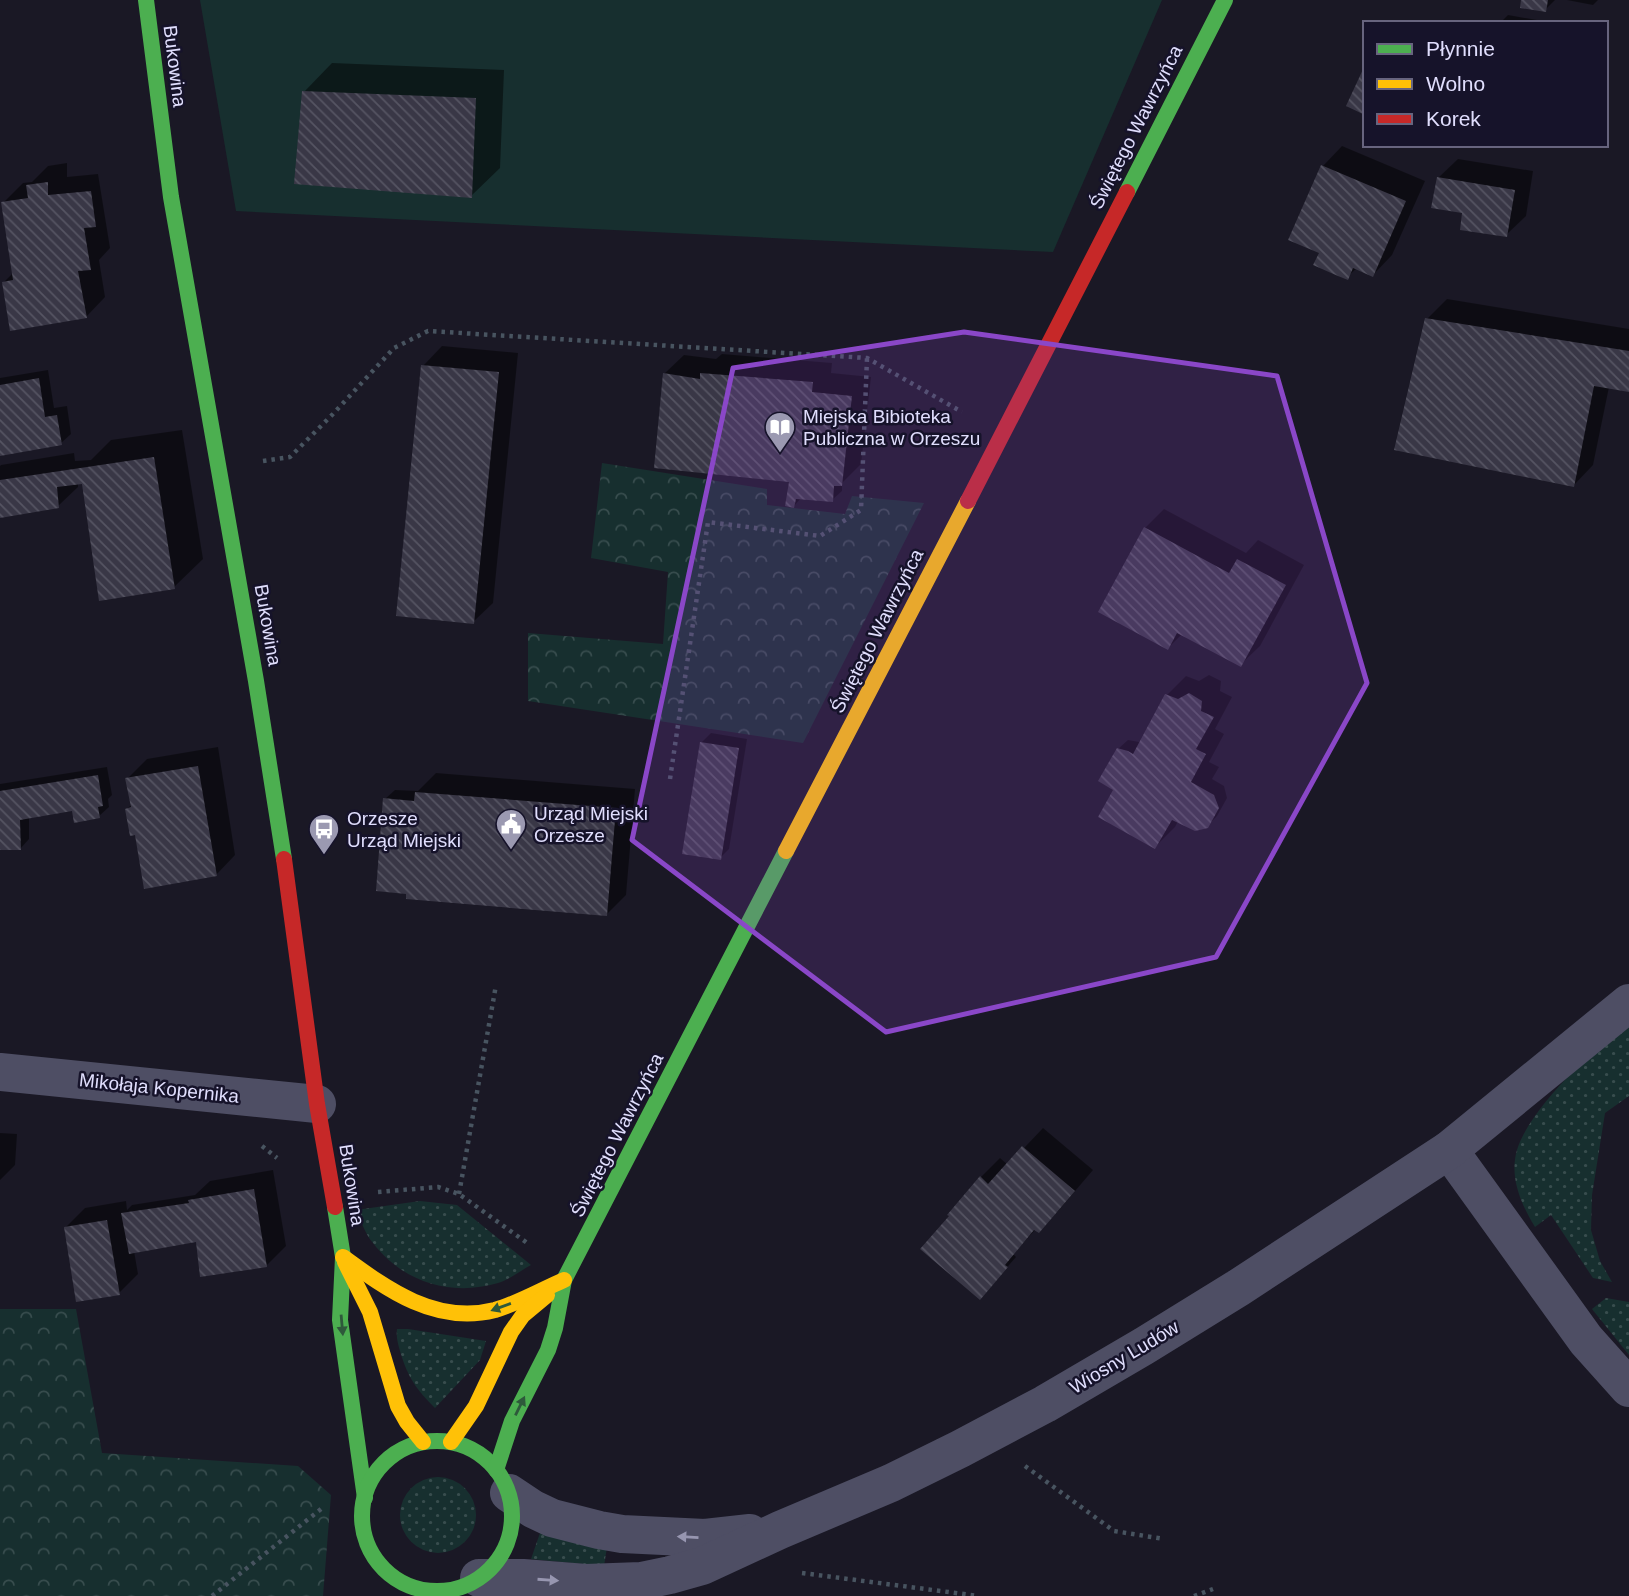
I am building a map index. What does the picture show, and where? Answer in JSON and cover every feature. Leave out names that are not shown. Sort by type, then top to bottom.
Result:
[{"type":"street","name":"Bukowina","points":[[146,0],[171,197],[256,681],[284,855],[317,1104],[343,1257],[340,1320],[365,1497]]},
{"type":"street","name":"Świętego Wawrzyńca","points":[[502,1481],[512,1421],[548,1350],[564,1280],[1225,0]]},
{"type":"street","name":"Wiosny Ludów","points":[[479,1578],[586,1583],[641,1581],[670,1576],[702,1566],[891,1483],[960,1449],[1045,1404],[1144,1346],[1449,1150],[1629,1003]]},
{"type":"street","name":"Mikołaja Kopernika","points":[[0,1072],[317,1104]]},
{"type":"street","points":[[1449,1150],[1586,1340],[1629,1388]]},
{"type":"street","name":"Bukowina","points":[[343,1257],[370,1312],[398,1406],[423,1442]]},
{"type":"street","points":[[343,1257],[387,1290],[407,1301],[444,1313],[484,1312],[564,1280]]},
{"type":"street","name":"Świętego Wawrzyńca","points":[[451,1442],[476,1406],[517,1323],[564,1280]]},
{"type":"street","points":[[423,1442],[451,1442],[476,1452],[487,1460],[502,1481],[512,1520],[506,1547],[490,1569],[479,1578],[438,1593],[400,1581],[379,1563],[371,1552],[362,1511],[369,1484],[376,1472],[397,1453],[423,1442]]},
{"type":"street","name":"Wiosny Ludów","points":[[502,1481],[533,1509],[552,1518],[622,1534],[705,1538],[780,1530]]},
{"type":"street","points":[[374,1582],[379,1563]]},
{"type":"path","points":[[252,462],[290,457],[394,348],[428,331],[867,358],[1002,435]]},
{"type":"path","points":[[670,779],[708,522],[820,536],[861,510],[867,358]]},
{"type":"path","points":[[459,1194],[496,985]]},
{"type":"path","points":[[372,1192],[438,1187],[459,1194],[537,1250]]},
{"type":"path","points":[[1021,1464],[1114,1531],[1164,1539]]},
{"type":"path","points":[[212,1596],[325,1506]]},
{"type":"path","points":[[801,1573],[979,1596]]},
{"type":"path","points":[[1195,1596],[1213,1589]]},
{"type":"highlighted area","points":[[964,332],[1277,376],[1367,683],[1216,957],[886,1032],[632,840],[733,368]]},
{"type":"green space","points":[[200,0],[1162,0],[1053,252],[236,211]]},
{"type":"green space","points":[[602,463],[767,489],[767,505],[845,514],[852,496],[924,503],[803,743],[528,701],[528,633],[663,644],[668,572],[591,558]]},
{"type":"green space","points":[[1629,1019],[1629,1096],[1605,1113],[1592,1195],[1591,1230],[1600,1261],[1612,1282],[1593,1278],[1551,1215],[1535,1227],[1518,1190],[1514,1170],[1517,1150],[1535,1116],[1582,1062]]},
{"type":"green space","points":[[420,1201],[457,1205],[531,1265],[502,1282],[462,1288],[429,1283],[398,1268],[373,1243],[356,1210]]},
{"type":"green space","points":[[1606,1298],[1629,1302],[1629,1355],[1592,1309]]},
{"type":"green space","points":[[0,1309],[76,1309],[102,1453],[298,1466],[331,1495],[323,1596],[0,1596]]},
{"type":"green space","points":[[397,1329],[486,1341],[480,1360],[435,1408],[410,1376],[399,1346]]},
{"type":"green space","points":[[438,1477],[452,1480],[465,1488],[473,1501],[476,1515],[473,1529],[465,1542],[452,1550],[438,1553],[424,1550],[411,1542],[403,1529],[400,1515],[403,1501],[411,1488],[424,1480]]},
{"type":"green space","points":[[540,1533],[607,1547],[604,1566],[531,1559]]},
{"type":"building","points":[[1521,0],[1548,0],[1546,12],[1520,8]]},
{"type":"building","points":[[1363,69],[1363,114],[1346,106]]},
{"type":"building","points":[[302,91],[476,98],[472,198],[294,184]]},
{"type":"building","points":[[1321,165],[1406,201],[1373,277],[1353,268],[1348,280],[1338,276],[1313,265],[1319,253],[1288,240]]},
{"type":"building","points":[[1437,177],[1515,190],[1507,237],[1460,230],[1462,213],[1431,208]]},
{"type":"building","points":[[48,182],[48,195],[91,191],[96,227],[84,228],[91,270],[78,271],[87,318],[10,331],[2,282],[13,280],[1,202],[28,198],[26,185]]},
{"type":"building","points":[[1425,318],[1629,351],[1629,392],[1594,386],[1574,487],[1394,450]]},
{"type":"building","points":[[421,365],[499,372],[474,624],[396,616]]},
{"type":"building","points":[[663,373],[700,379],[700,373],[813,382],[812,392],[852,396],[842,486],[834,486],[833,502],[796,499],[794,508],[785,506],[789,482],[654,468]]},
{"type":"building","points":[[39,378],[45,417],[57,415],[62,445],[0,456],[0,385]]},
{"type":"building","points":[[154,457],[175,589],[99,601],[82,484],[57,487],[59,508],[0,518],[0,480]]},
{"type":"building","points":[[1144,527],[1229,573],[1237,559],[1286,585],[1241,667],[1177,633],[1168,650],[1098,612]]},
{"type":"building","points":[[1189,693],[1202,701],[1201,711],[1214,717],[1196,749],[1206,754],[1191,782],[1214,795],[1219,808],[1208,828],[1195,831],[1172,820],[1155,849],[1098,817],[1113,790],[1098,781],[1117,748],[1133,754],[1165,694],[1178,699]]},
{"type":"building","points":[[700,742],[739,748],[721,860],[682,854]]},
{"type":"building","points":[[198,766],[217,876],[144,889],[135,835],[130,836],[125,809],[131,807],[125,778]]},
{"type":"building","points":[[98,775],[103,806],[98,807],[100,818],[74,823],[72,811],[20,820],[21,850],[0,850],[0,791]]},
{"type":"building","name":"Urząd Miejski Orzesze","points":[[415,792],[616,808],[607,916],[406,899],[406,894],[376,891],[383,798],[414,801]]},
{"type":"building","points":[[1022,1146],[1075,1191],[1039,1233],[1034,1230],[980,1300],[920,1249],[980,1176],[988,1184]]},
{"type":"building","points":[[254,1189],[267,1267],[200,1277],[196,1242],[129,1254],[121,1213],[189,1203],[188,1200]]},
{"type":"building","points":[[107,1220],[120,1295],[76,1302],[64,1227]]},
{"type":"traffic: fast","points":[[146,0],[171,197],[256,681],[284,859]]},
{"type":"traffic: fast","points":[[1127,192],[1225,0]]},
{"type":"traffic: fast","points":[[496,1470],[512,1421],[548,1350],[564,1280],[786,851]]},
{"type":"traffic: fast","points":[[335,1207],[343,1257],[340,1320],[365,1498]]},
{"type":"traffic: fast","points":[[437,1441],[466,1447],[490,1463],[506,1487],[512,1516],[506,1545],[490,1569],[466,1585],[437,1591],[408,1585],[384,1569],[368,1545],[362,1516],[368,1487],[384,1463],[408,1447],[437,1441]]},
{"type":"traffic: slow","points":[[786,851],[968,501]]},
{"type":"traffic: slow","points":[[343,1257],[414,1302],[453,1313],[495,1310],[564,1280]]},
{"type":"traffic: slow","points":[[345,1262],[370,1312],[398,1406],[423,1442]]},
{"type":"traffic: slow","points":[[451,1442],[476,1406],[511,1332],[523,1315],[547,1295]]},
{"type":"traffic: jam","points":[[968,501],[1127,192]]},
{"type":"traffic: jam","points":[[284,859],[317,1104],[335,1207]]},
{"type":"place","name":"Miejska Bibioteka Publiczna w Orzeszu","points":[[780,454]]},
{"type":"place","name":"Urząd Miejski Orzesze","points":[[511,851]]},
{"type":"place","name":"Orzesze Urząd Miejski","points":[[324,856]]}]
